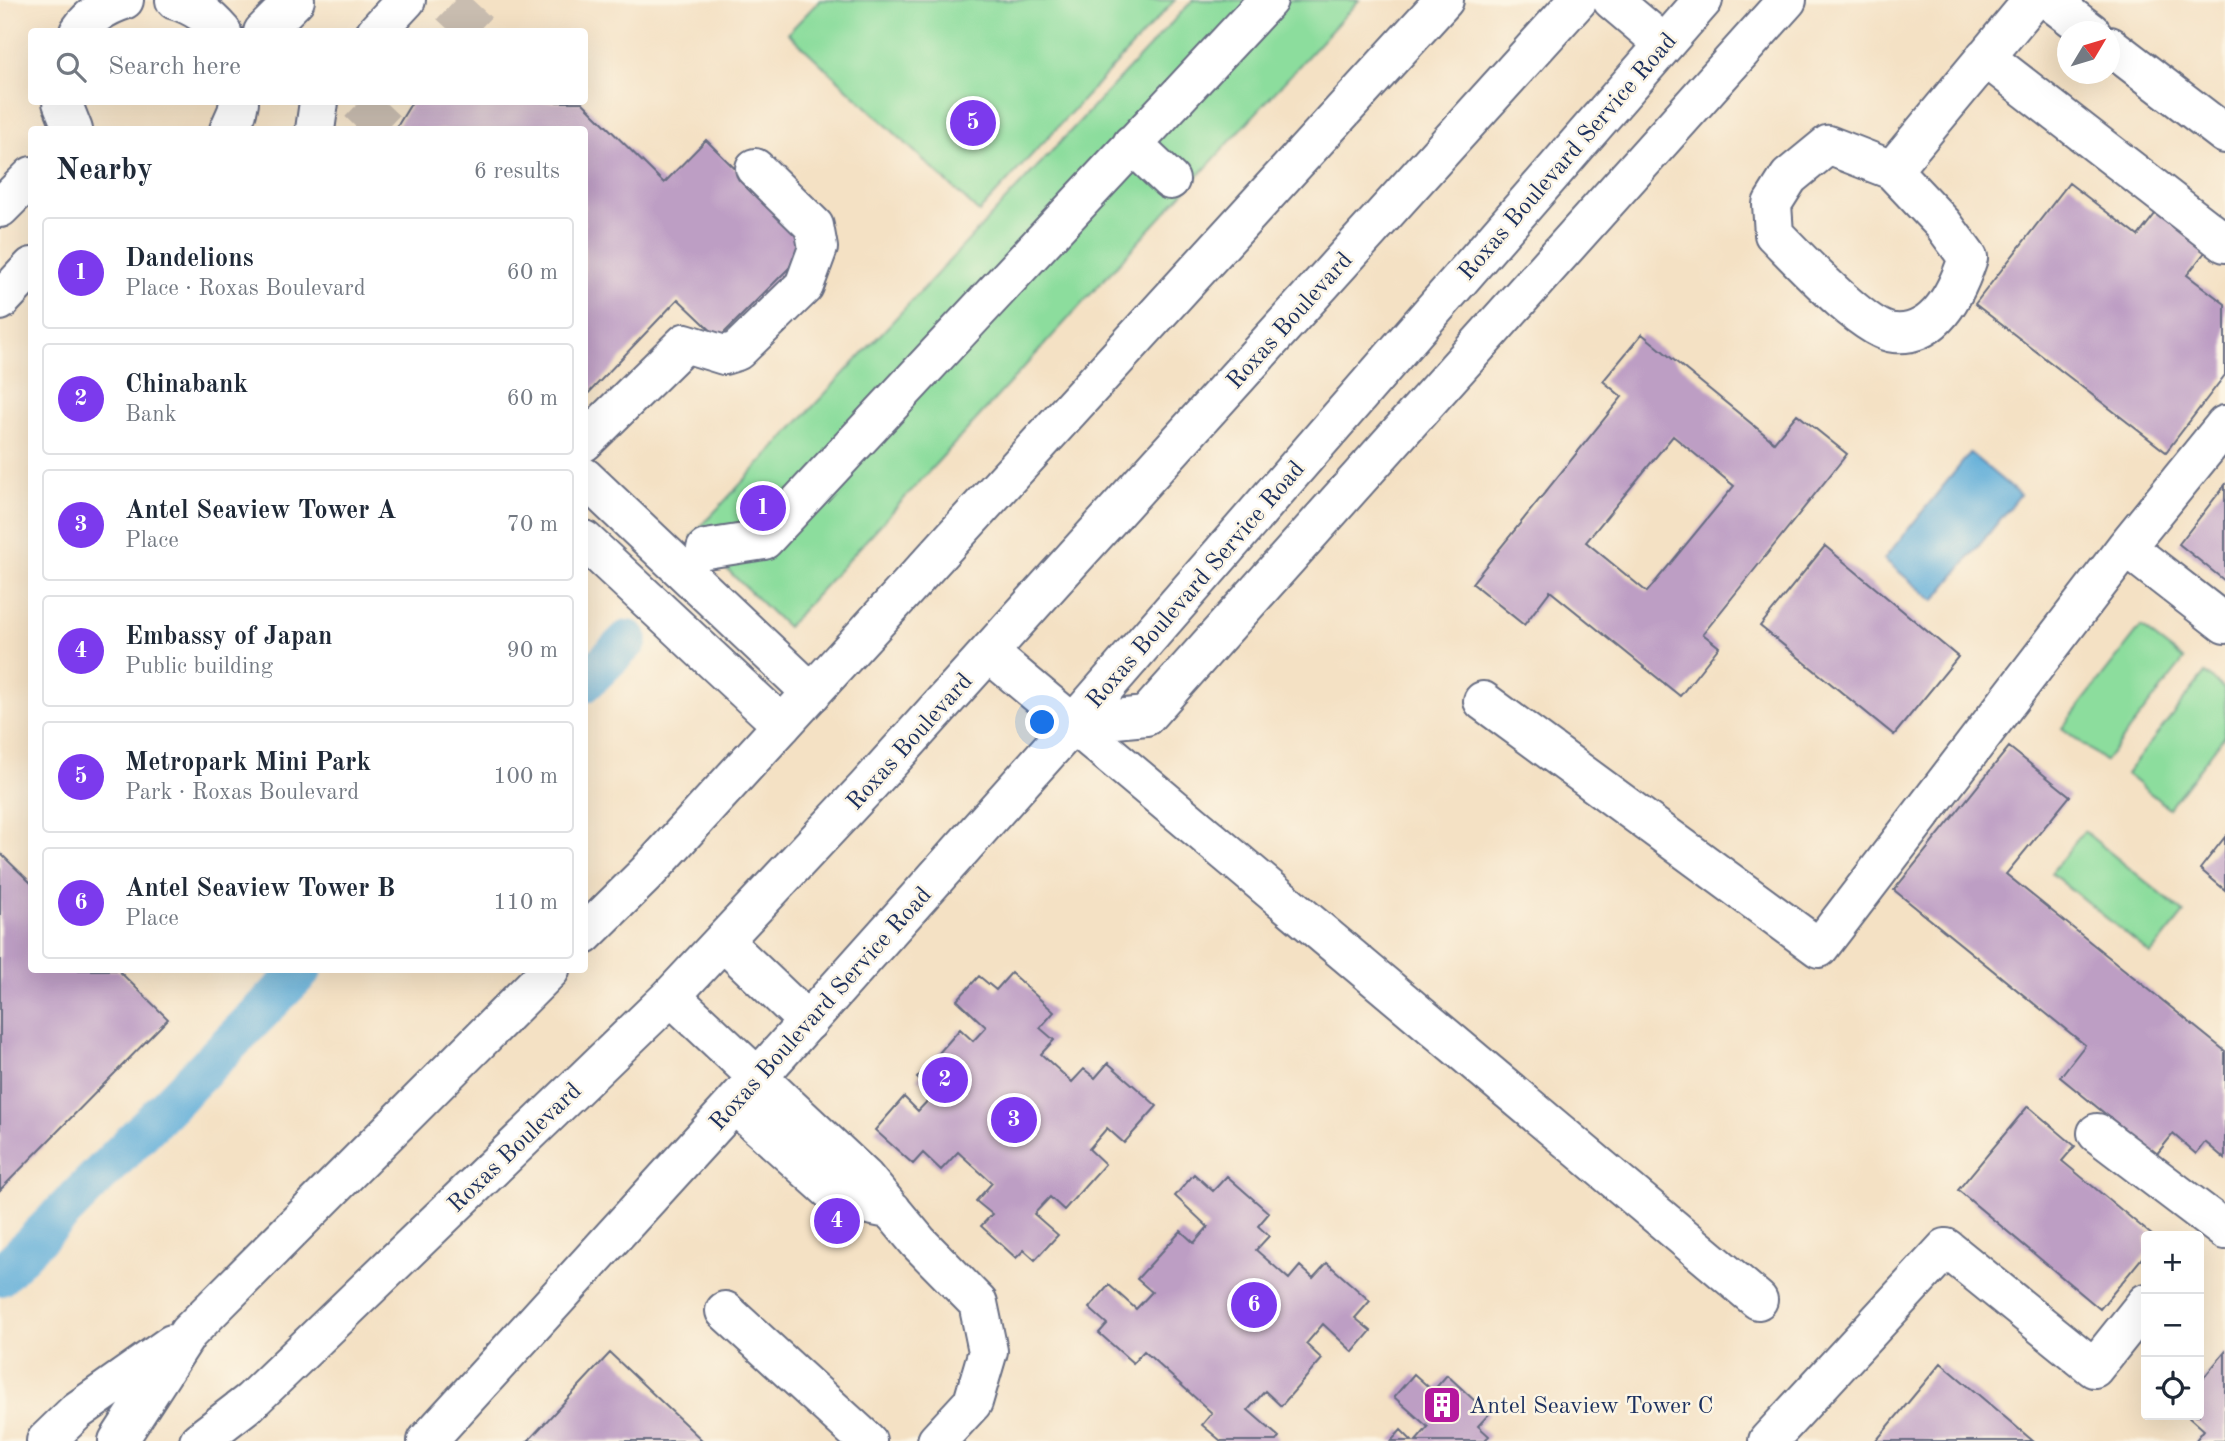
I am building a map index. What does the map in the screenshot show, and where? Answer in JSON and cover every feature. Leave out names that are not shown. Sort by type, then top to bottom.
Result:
[{"type":"main road","points":[[75,18],[124,0]]},
{"type":"main road","points":[[268,28],[295,0]]},
{"type":"main road","points":[[380,28],[406,0]]},
{"type":"main road","points":[[706,550],[764,540],[1268,0]]},
{"type":"main road","points":[[588,931],[647,873],[1444,0]]},
{"type":"main road","name":"Roxas Boulevard","points":[[199,1441],[250,1401],[724,942],[989,653],[1578,0]]},
{"type":"main road","points":[[1612,0],[1664,44]]},
{"type":"main road","name":"Roxas Boulevard Service Road","points":[[427,1441],[746,1091],[1074,723],[1703,0]]},
{"type":"main road","points":[[1074,723],[1146,716],[1787,0]]},
{"type":"main road","points":[[1892,170],[2033,0]]},
{"type":"main road","points":[[2049,0],[2077,21]]},
{"type":"main road","points":[[186,1],[210,18],[219,28]]},
{"type":"main road","points":[[2120,54],[2225,134]]},
{"type":"main road","points":[[1985,57],[2225,243]]},
{"type":"main road","points":[[63,105],[71,126]]},
{"type":"main road","points":[[231,126],[238,105]]},
{"type":"main road","points":[[316,126],[319,105]]},
{"type":"main road","points":[[1132,144],[1170,180]]},
{"type":"main road","points":[[1828,145],[1892,170],[1943,224],[1968,258],[1959,285],[1942,310],[1920,330],[1893,333],[1859,317],[1774,234],[1772,204],[1789,177],[1828,145]]},
{"type":"main road","points":[[588,438],[685,343],[724,355],[737,351],[804,286],[818,248],[814,226],[755,168]]},
{"type":"main road","points":[[0,208],[28,180]]},
{"type":"main road","points":[[0,301],[28,271]]},
{"type":"main road","points":[[1483,701],[1819,948],[2126,547],[2225,425]]},
{"type":"main road","points":[[588,481],[812,693]]},
{"type":"main road","points":[[637,527],[595,551],[782,726]]},
{"type":"main road","points":[[2126,547],[2225,624]]},
{"type":"main road","points":[[989,653],[1758,1300]]},
{"type":"main road","points":[[724,942],[808,1022]]},
{"type":"main road","points":[[46,1441],[77,1411],[188,1332],[548,973]]},
{"type":"main road","points":[[671,996],[746,1091],[840,1199],[892,1210],[918,1242],[978,1303],[988,1351],[973,1402],[937,1441]]},
{"type":"main road","points":[[2097,1133],[2212,1229]]},
{"type":"main road","points":[[1768,1441],[1946,1248],[2094,1368],[2141,1309]]},
{"type":"main road","points":[[725,1311],[867,1441]]},
{"type":"main road","points":[[118,1441],[188,1332]]},
{"type":"main road","points":[[219,1441],[250,1401]]},
{"type":"green space","points":[[820,0],[1175,0],[979,212],[788,33]]},
{"type":"green space","points":[[1193,0],[1359,0],[787,627],[692,536]]},
{"type":"green space","points":[[2141,627],[2184,660],[2105,761],[2062,728]]},
{"type":"green space","points":[[2205,673],[2225,689],[2225,735],[2169,808],[2126,774]]},
{"type":"green space","points":[[2084,831],[2184,913],[2151,954],[2051,873]]},
{"type":"water","points":[[1970,453],[2020,495],[1934,601],[1884,559]]},
{"type":"building","points":[[410,105],[585,105],[664,183],[706,140],[812,245],[719,338],[678,299],[588,394],[588,126],[397,126]]},
{"type":"building","points":[[2069,183],[2138,236],[2159,209],[2209,247],[2187,275],[2225,304],[2225,375],[2166,452],[1975,304]]},
{"type":"building","points":[[1642,334],[1774,442],[1797,414],[1847,454],[1703,634],[1719,647],[1680,696],[1550,591],[1524,625],[1472,583],[1622,397],[1603,381]],"holes":[[[1673,436],[1734,486],[1647,592],[1586,542]]]},
{"type":"building","points":[[2225,485],[2225,581],[2179,544]]},
{"type":"building","points":[[1825,546],[1958,657],[1894,735],[1760,626]]},
{"type":"building","points":[[2009,747],[2070,796],[2006,874],[2225,1051],[2225,1159],[2205,1142],[2196,1154],[2173,1134],[2156,1155],[2060,1077],[2085,1045],[1894,890]]},
{"type":"building","points":[[2225,837],[2225,890],[2200,869]]},
{"type":"building","points":[[0,853],[28,880],[28,973],[121,973],[168,1019],[0,1190]]},
{"type":"building","points":[[1011,973],[1054,1012],[1040,1028],[1054,1040],[1041,1054],[1072,1082],[1084,1069],[1095,1078],[1108,1063],[1157,1106],[1124,1143],[1107,1128],[1089,1149],[1105,1164],[1064,1210],[1050,1197],[1034,1214],[1058,1235],[1035,1260],[1024,1250],[1016,1258],[981,1226],[992,1214],[976,1201],[992,1183],[958,1152],[941,1170],[923,1153],[913,1164],[875,1130],[904,1097],[918,1111],[934,1094],[917,1078],[960,1029],[973,1041],[986,1027],[957,1000],[979,976],[996,990]]},
{"type":"building","points":[[2028,1106],[2075,1146],[2062,1161],[2147,1231],[2141,1231],[2141,1259],[2100,1309],[1958,1190]]},
{"type":"building","points":[[1194,1174],[1213,1191],[1227,1176],[1269,1213],[1258,1226],[1269,1236],[1256,1250],[1289,1279],[1300,1266],[1313,1278],[1327,1263],[1370,1301],[1355,1318],[1371,1331],[1353,1352],[1323,1324],[1306,1344],[1322,1359],[1281,1406],[1265,1391],[1248,1410],[1279,1437],[1276,1441],[1221,1441],[1202,1425],[1212,1413],[1144,1351],[1133,1363],[1099,1333],[1107,1324],[1089,1308],[1109,1285],[1136,1309],[1152,1292],[1137,1279],[1181,1231],[1194,1243],[1208,1227],[1175,1196]]},
{"type":"building","points":[[2225,1352],[2225,1441],[2195,1441],[2204,1430],[2193,1420],[2204,1420],[2204,1377]]},
{"type":"building","points":[[610,1353],[703,1441],[528,1441]]},
{"type":"building","points":[[1941,1363],[2033,1441],[1876,1441]]},
{"type":"building","name":"Antel Seaview Tower C","points":[[1414,1374],[1433,1391],[1447,1375],[1489,1414],[1478,1426],[1489,1436],[1484,1441],[1416,1441],[1428,1427],[1394,1397]]},
{"type":"building","name":"Antel Seaview Tower C","points":[[1401,1430],[1412,1441],[1391,1441]]},
{"type":"waterway","points":[[588,679],[628,640]]},
{"type":"waterway","points":[[0,1276],[299,973]]},
{"type":"tunnel","points":[[455,28],[481,0]]},
{"type":"tunnel","points":[[363,126],[383,105]]},
{"type":"place","name":"Metropark Mini Park","points":[[973,123]]},
{"type":"place","name":"Dandelions","points":[[763,508]]},
{"type":"place","name":"Chinabank","points":[[945,1080]]},
{"type":"place","name":"Antel Seaview Tower A","points":[[1014,1120]]},
{"type":"place","name":"Embassy of Japan","points":[[837,1221]]},
{"type":"place","name":"Antel Seaview Tower B","points":[[1254,1305]]},
{"type":"place","name":"Antel Seaview Tower C","points":[[1442,1405]]}]
